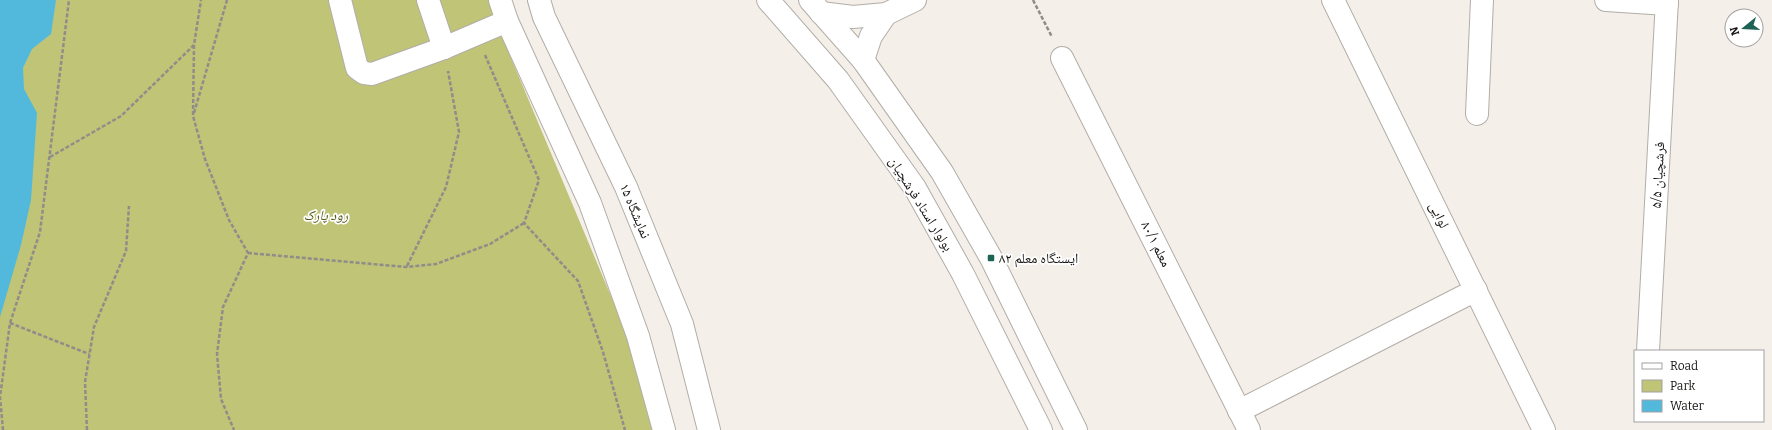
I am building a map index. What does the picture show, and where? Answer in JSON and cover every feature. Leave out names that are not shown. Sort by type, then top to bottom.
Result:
[{"type":"street","points":[[340,0],[357,68],[364,73],[372,74],[444,48],[507,21]]},
{"type":"street","points":[[428,0],[444,48]]},
{"type":"street","points":[[500,0],[507,21],[590,203],[638,336],[664,430]]},
{"type":"street","name":"نمایشگاه ۱۵","points":[[539,0],[544,17],[626,187],[682,324],[709,430]]},
{"type":"street","name":"بولوار استاد فرشچیان","points":[[768,0],[838,80],[915,188],[963,274],[1041,430]]},
{"type":"street","points":[[816,6],[853,17],[886,14],[915,0]]},
{"type":"street","name":"لوایی","points":[[1333,0],[1544,430]]},
{"type":"street","points":[[1476,114],[1482,0]]},
{"type":"street","points":[[1606,0],[1667,2]]},
{"type":"street","name":"فرشچیان ۵/۵","points":[[1648,350],[1667,2]]},
{"type":"street","points":[[816,6],[863,60],[942,172],[991,258],[1076,430]]},
{"type":"street","points":[[863,60],[871,36],[886,14]]},
{"type":"street","name":"معلم ۸۰/۱","points":[[1062,58],[1244,421]]},
{"type":"street","points":[[1244,421],[1476,290]]},
{"type":"path","points":[[3,430],[0,397],[10,323],[40,232],[69,0]]},
{"type":"path","points":[[201,0],[194,45],[193,116],[205,158],[229,220],[248,253]]},
{"type":"path","points":[[193,116],[227,0]]},
{"type":"path","points":[[1033,0],[1062,58]]},
{"type":"path","points":[[248,253],[406,267],[436,264],[490,244],[524,224],[539,180],[476,34]]},
{"type":"path","points":[[50,158],[121,116],[194,45]]},
{"type":"path","points":[[406,267],[446,187],[459,132],[444,48]]},
{"type":"path","points":[[87,430],[85,382],[94,327],[126,251],[129,206]]},
{"type":"path","points":[[524,224],[578,281],[603,352],[624,430]]},
{"type":"path","points":[[234,430],[221,399],[217,354],[223,307],[248,253]]},
{"type":"path","points":[[10,323],[90,354]]},
{"type":"green space","name":"رود پارک","points":[[0,0],[489,0],[493,15],[626,332],[652,430],[0,430]]},
{"type":"water","points":[[0,0],[56,0],[51,34],[32,49],[23,68],[24,89],[37,113],[31,200],[21,245],[0,317]]},
{"type":"place","name":"ایستگاه معلم ۸۲","points":[[991,258]]}]
